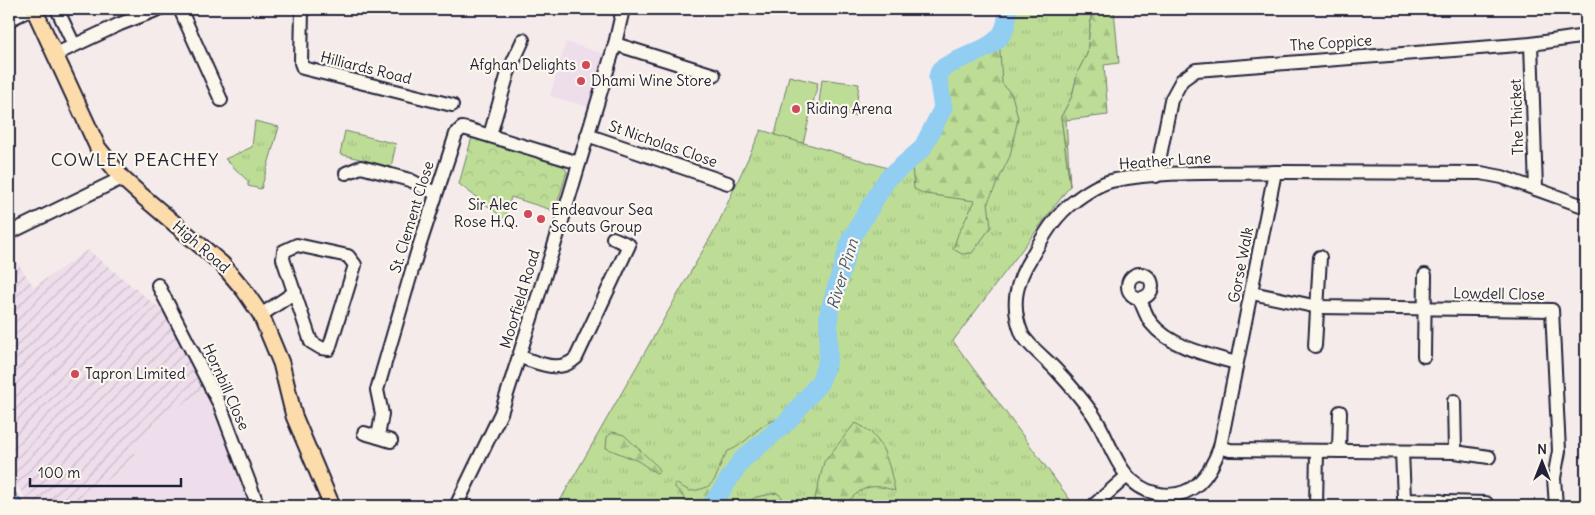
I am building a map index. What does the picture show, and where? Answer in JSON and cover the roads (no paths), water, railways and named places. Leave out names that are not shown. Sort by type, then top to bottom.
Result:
[{"type":"main road","name":"High Road","points":[[32,9],[98,148],[122,178],[222,264],[244,290],[261,315],[281,363],[294,416],[332,506]]},
{"type":"street","points":[[9,20],[32,9]]},
{"type":"street","points":[[57,9],[74,45]]},
{"type":"street","points":[[54,55],[159,9]]},
{"type":"street","points":[[180,9],[221,100]]},
{"type":"street","name":"Hilliards Road","points":[[302,9],[301,63],[303,68],[452,105]]},
{"type":"street","name":"Moorfield Road","points":[[456,506],[496,425],[520,357],[615,44],[623,9]]},
{"type":"street","name":"The Coppice","points":[[1156,176],[1171,100],[1182,80],[1196,70],[1531,44],[1586,36]]},
{"type":"street","points":[[490,135],[508,73],[523,40]]},
{"type":"street","points":[[615,44],[714,75]]},
{"type":"street","name":"The Thicket","points":[[1531,44],[1536,189]]},
{"type":"street","name":"St. Clement Close","points":[[378,436],[382,414],[377,390],[435,193],[458,132],[464,128],[579,162]]},
{"type":"street","name":"St Nicholas Close","points":[[588,135],[728,183]]},
{"type":"street","points":[[346,173],[361,167],[410,180],[435,193]]},
{"type":"street","name":"Heather Lane","points":[[1203,480],[1182,495],[1167,496],[1142,489],[1126,477],[1093,415],[1059,372],[1023,335],[1014,307],[1015,293],[1020,274],[1049,228],[1076,200],[1095,188],[1116,180],[1156,176],[1275,172],[1481,173],[1502,177],[1586,207]]},
{"type":"street","name":"Gorse Walk","points":[[1203,480],[1214,464],[1220,448],[1275,172]]},
{"type":"street","points":[[9,233],[122,178]]},
{"type":"street","points":[[613,238],[641,251]]},
{"type":"street","points":[[297,245],[348,256],[352,259],[354,271],[329,349],[321,348],[311,342],[295,292],[284,259],[284,251],[290,247],[297,245]]},
{"type":"street","points":[[520,357],[553,367],[569,365],[576,358],[629,245]]},
{"type":"street","points":[[1315,346],[1320,257]]},
{"type":"street","points":[[1424,356],[1425,275]]},
{"type":"street","name":"Hornbill Close","points":[[158,284],[220,405],[258,506]]},
{"type":"street","points":[[261,315],[295,292]]},
{"type":"street","name":"Lowdell Close","points":[[1252,293],[1318,307],[1552,310],[1559,451],[1554,478],[1556,506]]},
{"type":"street","points":[[1139,298],[1151,323],[1160,331],[1190,350],[1236,363]]},
{"type":"street","points":[[1454,401],[1455,452]]},
{"type":"street","points":[[1339,451],[1340,412]]},
{"type":"street","points":[[364,433],[391,441]]},
{"type":"street","points":[[1220,448],[1230,450],[1455,452],[1489,457]]},
{"type":"street","points":[[1316,506],[1317,451]]},
{"type":"street","points":[[1402,452],[1402,491],[1406,503],[1486,503]]},
{"type":"street","points":[[1093,506],[1126,477]]},
{"type":"water","points":[[9,484],[25,506],[9,506]]},
{"type":"waterway","name":"River Pinn","points":[[711,506],[742,460],[788,421],[820,382],[828,359],[829,312],[851,239],[887,179],[922,149],[943,108],[938,77],[940,70],[951,63],[986,48],[995,41],[1002,33],[1006,23],[1007,9]]},
{"type":"place","name":"Afghan Delights","points":[[586,65]]},
{"type":"place","name":"Dhami Wine Store","points":[[581,81]]},
{"type":"place","name":"Riding Arena","points":[[796,109]]},
{"type":"place","name":"Sir Alec Rose H.Q.","points":[[528,214]]},
{"type":"place","name":"Endeavour Sea Scouts Group","points":[[541,219]]},
{"type":"place","name":"Tapron Limited","points":[[75,374]]},
{"type":"district","name":"COWLEY PEACHEY","points":[[135,160]]}]
